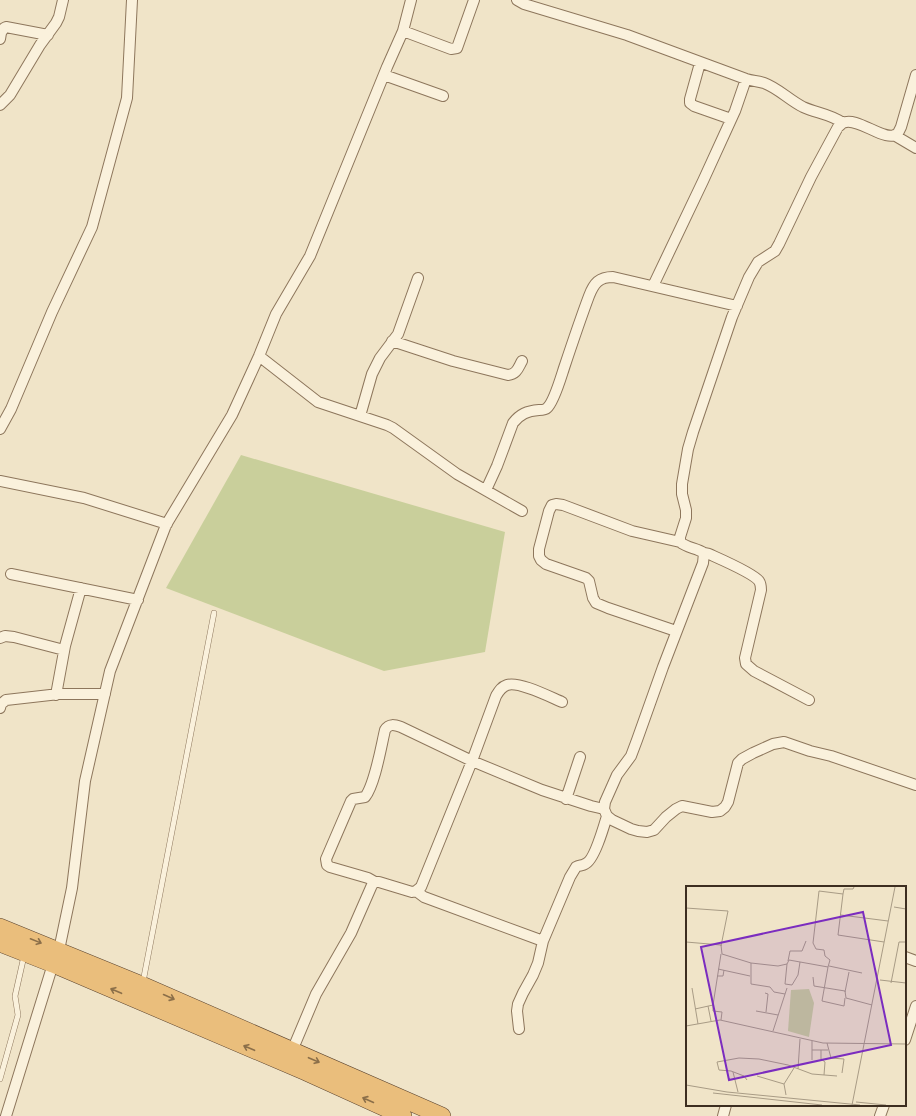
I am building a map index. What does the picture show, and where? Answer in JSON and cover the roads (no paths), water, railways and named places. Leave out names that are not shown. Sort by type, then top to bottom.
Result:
[{"type":"highway","points":[[0,927],[56,957],[403,1116]]},
{"type":"highway","points":[[0,943],[25,953],[56,957],[142,986],[442,1116]]},
{"type":"street","points":[[0,105],[10,95],[59,17],[63,0]]},
{"type":"street","points":[[0,429],[11,409],[52,312],[92,227],[127,98],[132,0]]},
{"type":"street","points":[[6,1116],[56,957],[72,888],[85,781],[110,671],[167,524],[232,415],[276,314],[310,256],[403,31],[411,0]]},
{"type":"street","points":[[403,31],[451,49],[457,48],[474,0]]},
{"type":"street","points":[[507,0],[513,2],[518,0],[524,4],[626,35],[746,80],[763,82],[803,107],[836,118],[843,123]]},
{"type":"street","points":[[0,39],[2,30],[6,27],[48,35]]},
{"type":"street","points":[[700,63],[690,103],[694,106],[731,119]]},
{"type":"street","points":[[384,75],[443,96]]},
{"type":"street","points":[[894,136],[898,133],[901,127],[916,75]]},
{"type":"street","points":[[653,286],[692,207],[739,101],[746,80]]},
{"type":"street","points":[[680,542],[680,537],[686,518],[682,484],[688,449],[737,306],[749,277],[758,262],[775,251],[779,244],[811,177],[838,127],[843,123],[856,123],[888,136],[894,136],[916,148]]},
{"type":"street","points":[[486,490],[516,418],[522,413],[548,408],[552,401],[592,288],[598,281],[607,277],[613,278],[737,306]]},
{"type":"street","points":[[360,416],[372,374],[380,358],[398,334],[418,278]]},
{"type":"street","points":[[392,341],[453,361],[508,375],[517,371],[522,361]]},
{"type":"street","points":[[259,356],[314,400],[393,428],[457,474],[522,511]]},
{"type":"street","points":[[0,481],[84,498],[167,524]]},
{"type":"street","points":[[676,631],[608,608],[596,602],[593,598],[589,581],[586,578],[546,564],[541,560],[539,556],[539,549],[552,505],[563,505],[632,531],[680,542],[684,546],[700,550],[746,572],[758,580],[761,584],[761,590],[745,658],[746,664],[754,671],[808,700]]},
{"type":"street","points":[[519,1029],[517,1011],[518,1004],[533,975],[543,941],[570,877],[576,867],[585,864],[594,854],[605,812],[605,802],[617,775],[631,756],[676,631],[703,563],[704,553]]},
{"type":"street","points":[[11,574],[138,600]]},
{"type":"street","points":[[56,695],[64,650],[81,588]]},
{"type":"street","points":[[0,638],[5,636],[14,637],[64,650]]},
{"type":"street","points":[[562,702],[520,685],[506,685],[500,689],[496,696],[472,761],[424,880],[421,887],[416,891],[412,892],[375,882],[368,878],[327,865],[326,859],[350,801],[365,797],[368,793],[373,780],[385,730],[387,726],[394,724],[472,761],[542,790],[605,812],[612,820],[638,831],[647,832],[654,830],[666,817],[682,806],[712,812],[720,811],[728,802],[738,763],[753,753],[784,742],[810,751],[831,756],[916,785]]},
{"type":"street","points":[[0,708],[1,704],[6,700],[56,695],[105,694]]},
{"type":"street","points":[[566,799],[580,757]]},
{"type":"street","points":[[292,1051],[316,994],[351,933],[372,885],[375,882]]},
{"type":"street","points":[[416,891],[424,896],[543,941]]},
{"type":"street","points":[[906,957],[916,961]]},
{"type":"street","points":[[906,1037],[916,1006]]},
{"type":"street","points":[[723,1116],[726,1106]]},
{"type":"street","points":[[880,1116],[884,1106]]},
{"type":"lane","points":[[142,986],[214,614]]},
{"type":"lane","points":[[0,1079],[18,1015],[16,996],[25,953]]}]
